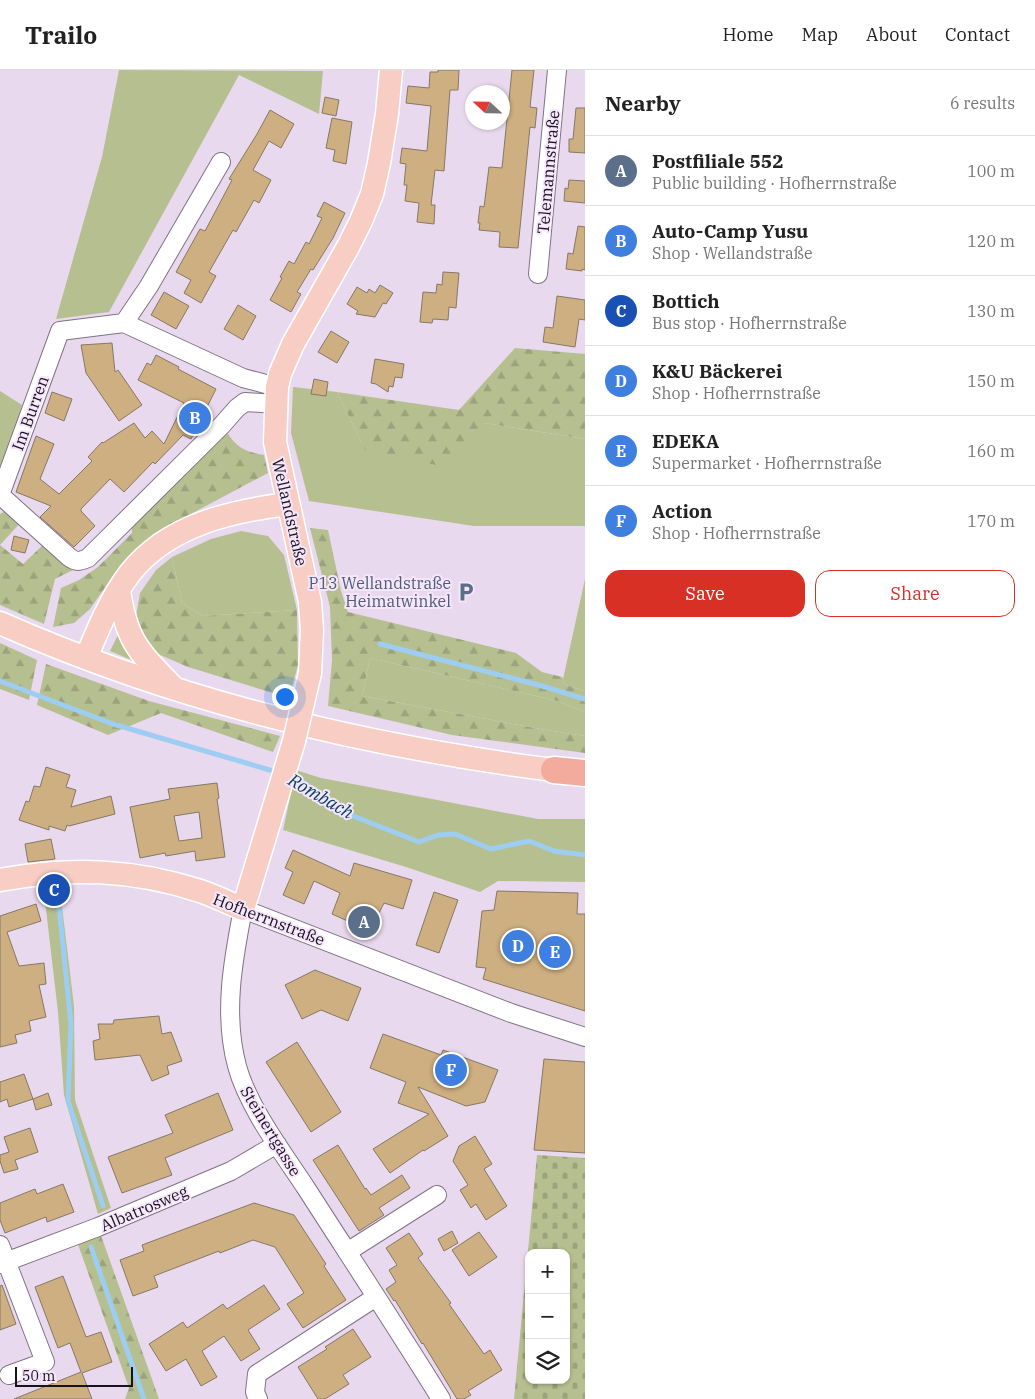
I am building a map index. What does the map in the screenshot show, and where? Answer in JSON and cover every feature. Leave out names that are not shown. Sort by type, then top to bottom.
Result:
[{"type":"highway","points":[[554,770],[585,773]]},
{"type":"main road","name":"Wellandstraße","points":[[243,909],[303,707],[310,673],[312,630],[310,602],[275,442],[280,374],[293,344],[348,247],[372,194],[387,114],[391,70]]},
{"type":"main road","points":[[86,658],[98,628],[129,574],[155,548],[196,525],[218,517],[288,504]]},
{"type":"main road","points":[[119,590],[125,622],[133,642],[150,664],[175,689]]},
{"type":"main road","points":[[0,623],[86,658],[175,689],[262,715],[368,740],[492,762],[554,770]]},
{"type":"main road","name":"Hofherrnstraße","points":[[0,880],[29,874],[85,871],[122,873],[200,891],[243,909]]},
{"type":"street","name":"Telemannstraße","points":[[538,274],[557,70]]},
{"type":"street","points":[[221,162],[149,286],[124,323],[248,380],[277,396]]},
{"type":"street","name":"Im Burren","points":[[0,495],[60,331],[124,323]]},
{"type":"street","points":[[245,402],[248,380]]},
{"type":"street","points":[[0,495],[69,557],[75,561],[80,561],[88,558],[237,408],[245,402],[277,396]]},
{"type":"street","name":"Hofherrnstraße","points":[[243,909],[511,1013],[585,1037]]},
{"type":"street","name":"Steinertgasse","points":[[243,909],[232,966],[230,1005],[236,1065],[244,1089],[277,1144],[441,1399]]},
{"type":"street","name":"Albatrosweg","points":[[3,1263],[98,1227],[231,1171],[277,1144]]},
{"type":"street","points":[[347,1252],[438,1195]]},
{"type":"street","points":[[0,1245],[3,1263],[45,1362],[9,1375]]},
{"type":"street","points":[[258,1399],[255,1392],[257,1374],[376,1296]]},
{"type":"green space","points":[[119,70],[323,71],[319,114],[239,75],[109,312],[56,319],[102,157]]},
{"type":"green space","points":[[515,348],[585,354],[585,439],[484,423],[441,466],[365,450],[337,392],[459,410]]},
{"type":"green space","points":[[293,387],[337,392],[365,450],[484,423],[585,439],[585,526],[474,526],[309,501],[291,433]]},
{"type":"green space","points":[[0,391],[22,405],[0,472]]},
{"type":"green space","points":[[222,425],[239,446],[264,455],[268,473],[153,534],[120,566],[90,609],[74,623],[53,627],[61,588],[79,580],[98,567],[132,533],[131,516]]},
{"type":"green space","points":[[9,509],[22,521],[0,545],[0,514]]},
{"type":"green space","points":[[310,528],[328,530],[341,591],[348,612],[516,653],[542,672],[562,677],[566,685],[585,691],[585,712],[558,701],[370,658],[362,696],[585,736],[585,753],[452,735],[328,706],[332,660],[330,607]]},
{"type":"green space","points":[[241,531],[268,536],[284,555],[297,610],[203,616],[182,603],[172,557],[211,539]]},
{"type":"green space","points":[[46,542],[75,569],[55,579],[44,624],[0,605],[0,545],[23,564]]},
{"type":"green space","points":[[172,557],[182,603],[203,616],[297,610],[298,665],[289,698],[188,667],[151,651],[141,638],[136,616],[140,593],[156,570]]},
{"type":"green space","points":[[585,579],[585,691],[566,685],[563,679]]},
{"type":"green space","points":[[120,634],[131,658],[129,659],[110,651]]},
{"type":"green space","points":[[0,643],[37,660],[29,700],[0,689]]},
{"type":"green space","points":[[370,658],[558,701],[585,712],[585,736],[362,696]]},
{"type":"green space","points":[[46,664],[149,701],[280,736],[273,752],[161,713],[108,735],[37,705]]},
{"type":"green space","points":[[296,770],[321,778],[538,819],[585,819],[585,882],[498,881],[480,892],[406,867],[283,830]]},
{"type":"green space","points":[[61,898],[74,1006],[75,1100],[111,1208],[98,1214],[64,1095],[58,1012],[45,901]]},
{"type":"green space","points":[[537,1155],[585,1158],[585,1399],[514,1399],[525,1282],[525,1384],[570,1384],[570,1249],[528,1249]]},
{"type":"green space","points":[[98,1227],[159,1399],[125,1399],[129,1388],[75,1236]]},
{"type":"building","points":[[438,70],[459,70],[458,90],[450,90],[444,171],[435,170],[431,205],[435,205],[434,224],[417,222],[419,203],[405,201],[407,185],[404,185],[406,164],[400,163],[402,148],[427,151],[431,106],[406,103],[408,86],[429,88],[430,72],[438,72]]},
{"type":"building","points":[[512,70],[534,70],[530,107],[537,108],[535,128],[530,127],[518,248],[499,247],[500,232],[479,230],[480,223],[478,223],[480,206],[484,207],[489,167],[502,168],[506,130],[510,130]]},
{"type":"building","points":[[325,97],[339,100],[336,116],[322,113]]},
{"type":"building","points":[[576,108],[585,108],[585,153],[569,152],[569,139],[573,139]]},
{"type":"building","points":[[270,110],[294,124],[281,148],[269,141],[253,170],[271,180],[259,203],[254,200],[236,232],[233,230],[209,272],[216,276],[201,303],[184,293],[191,280],[176,272],[200,229],[205,231],[232,180],[229,179]]},
{"type":"building","points":[[332,118],[352,122],[346,164],[333,161],[335,150],[326,148]]},
{"type":"building","points":[[569,180],[585,181],[585,203],[564,201],[565,188],[568,189]]},
{"type":"building","points":[[324,202],[345,213],[333,238],[297,292],[301,294],[291,312],[270,300],[289,261],[294,264],[306,242],[309,244],[322,218],[317,216]]},
{"type":"building","points":[[578,226],[585,227],[585,270],[582,269],[582,271],[566,269],[568,253],[573,254]]},
{"type":"building","points":[[443,272],[459,273],[456,308],[449,307],[448,320],[433,319],[432,323],[420,322],[423,292],[436,293],[437,284],[442,285]]},
{"type":"building","points":[[380,285],[393,293],[386,304],[383,303],[375,317],[356,314],[358,311],[347,304],[357,287],[367,293],[369,289],[375,293]]},
{"type":"building","points":[[164,292],[189,306],[176,329],[151,315]]},
{"type":"building","points":[[557,296],[585,300],[585,320],[579,319],[575,347],[543,342],[545,327],[553,328]]},
{"type":"building","points":[[238,305],[256,316],[243,340],[224,329]]},
{"type":"building","points":[[331,331],[349,342],[337,363],[318,352]]},
{"type":"building","points":[[112,343],[115,372],[118,370],[142,405],[119,421],[86,373],[81,345]]},
{"type":"building","points":[[156,355],[216,389],[191,439],[183,435],[124,492],[110,479],[81,509],[95,526],[74,547],[40,517],[51,506],[16,492],[36,436],[54,444],[40,479],[59,494],[92,461],[88,457],[102,442],[134,423],[145,438],[152,431],[164,444],[184,403],[138,380],[147,363],[151,365]]},
{"type":"building","points":[[375,359],[404,364],[402,378],[395,377],[393,387],[389,386],[388,392],[371,383]]},
{"type":"building","points":[[314,379],[328,382],[326,396],[311,394]]},
{"type":"building","points":[[52,392],[72,399],[64,421],[45,413]]},
{"type":"building","points":[[14,536],[29,540],[25,553],[11,550]]},
{"type":"building","points":[[46,767],[70,775],[66,787],[76,790],[71,807],[111,796],[115,814],[67,825],[65,831],[49,826],[49,830],[19,820],[26,801],[29,802],[34,786],[40,787]]},
{"type":"building","points":[[217,783],[219,798],[217,799],[225,857],[196,861],[195,851],[166,856],[165,853],[140,858],[130,807],[170,799],[168,789]],"holes":[[[199,812],[202,838],[179,841],[174,816]]]},
{"type":"building","points":[[51,839],[55,859],[28,862],[25,844]]},
{"type":"building","points":[[293,850],[350,876],[354,863],[412,880],[403,909],[384,903],[370,931],[332,914],[340,893],[314,881],[304,904],[283,895],[293,872],[285,868]]},
{"type":"building","points":[[497,891],[578,893],[577,914],[585,914],[585,1011],[483,979],[486,968],[476,967],[482,911],[494,910]]},
{"type":"building","points":[[434,892],[458,900],[439,953],[416,945]]},
{"type":"building","points":[[36,904],[41,921],[7,932],[19,966],[44,963],[46,984],[39,985],[46,1017],[29,1021],[31,1031],[15,1035],[17,1043],[0,1047],[0,916]]},
{"type":"building","points":[[315,970],[361,988],[348,1021],[321,1010],[302,1019],[285,985]]},
{"type":"building","points":[[159,1016],[162,1034],[171,1032],[182,1061],[167,1066],[169,1074],[152,1081],[140,1055],[95,1060],[93,1041],[100,1039],[98,1024],[113,1024],[114,1020]]},
{"type":"building","points":[[383,1034],[441,1055],[443,1050],[498,1070],[485,1102],[466,1106],[418,1087],[448,1136],[423,1150],[390,1173],[373,1149],[429,1114],[398,1103],[406,1082],[370,1068]]},
{"type":"building","points":[[297,1042],[341,1112],[311,1132],[266,1062]]},
{"type":"building","points":[[544,1059],[585,1062],[585,1153],[534,1150]]},
{"type":"building","points":[[24,1074],[33,1099],[9,1107],[7,1099],[0,1102],[0,1082]]},
{"type":"building","points":[[48,1093],[52,1105],[36,1110],[33,1099]]},
{"type":"building","points":[[218,1093],[233,1130],[165,1158],[172,1175],[122,1193],[108,1157],[173,1133],[165,1115]]},
{"type":"building","points":[[30,1128],[38,1152],[15,1160],[18,1169],[4,1173],[0,1155],[9,1152],[4,1137]]},
{"type":"building","points":[[475,1136],[492,1164],[484,1169],[507,1206],[486,1220],[476,1204],[471,1208],[460,1190],[468,1185],[453,1161],[459,1146]]},
{"type":"building","points":[[338,1145],[365,1189],[371,1195],[402,1175],[410,1188],[379,1208],[384,1215],[359,1231],[313,1160]]},
{"type":"building","points":[[63,1184],[74,1212],[47,1222],[46,1217],[5,1233],[0,1220],[0,1203],[35,1189],[37,1194]]},
{"type":"building","points":[[254,1203],[294,1215],[326,1264],[324,1266],[346,1300],[303,1328],[287,1304],[304,1293],[275,1247],[253,1240],[154,1276],[158,1287],[133,1296],[120,1260],[144,1251],[142,1245]]},
{"type":"building","points":[[452,1231],[458,1243],[444,1251],[438,1239]]},
{"type":"building","points":[[479,1232],[497,1257],[469,1276],[452,1250]]},
{"type":"building","points":[[409,1233],[423,1254],[418,1258],[451,1303],[449,1304],[484,1354],[490,1350],[502,1370],[468,1391],[471,1395],[464,1399],[457,1399],[423,1343],[386,1289],[396,1282],[389,1270],[397,1265],[386,1248]]},
{"type":"building","points":[[63,1276],[86,1337],[101,1332],[112,1362],[82,1373],[92,1399],[14,1399],[81,1372],[70,1343],[58,1348],[35,1287]]},
{"type":"building","points":[[2,1285],[16,1324],[0,1330],[0,1286]]},
{"type":"building","points":[[264,1285],[280,1309],[248,1330],[260,1349],[241,1361],[224,1336],[202,1351],[217,1377],[201,1386],[186,1359],[166,1371],[149,1344],[183,1322],[187,1328],[223,1304],[227,1309]]},
{"type":"building","points":[[353,1329],[371,1357],[343,1375],[349,1384],[325,1399],[318,1399],[298,1367],[327,1349],[325,1347]]},
{"type":"waterway","points":[[380,644],[585,699]]},
{"type":"waterway","name":"Rombach","points":[[0,681],[113,724],[280,773]]},
{"type":"waterway","name":"Rombach","points":[[290,776],[298,778],[343,812],[419,842],[438,835],[455,834],[491,849],[529,841],[554,851],[585,855]]},
{"type":"waterway","points":[[58,897],[71,1024],[68,1101],[103,1206]]},
{"type":"waterway","points":[[91,1247],[144,1399]]},
{"type":"place","name":"Auto-Camp Yusu","points":[[195,418]]},
{"type":"place","name":"P13 Wellandstraße Heimatwinkel","points":[[466,592]]},
{"type":"place","name":"Bottich","points":[[54,890]]},
{"type":"place","name":"Postfiliale 552","points":[[364,922]]},
{"type":"place","name":"K&U Bäckerei","points":[[518,946]]},
{"type":"place","name":"EDEKA","points":[[555,952]]},
{"type":"place","name":"Action","points":[[451,1070]]}]
